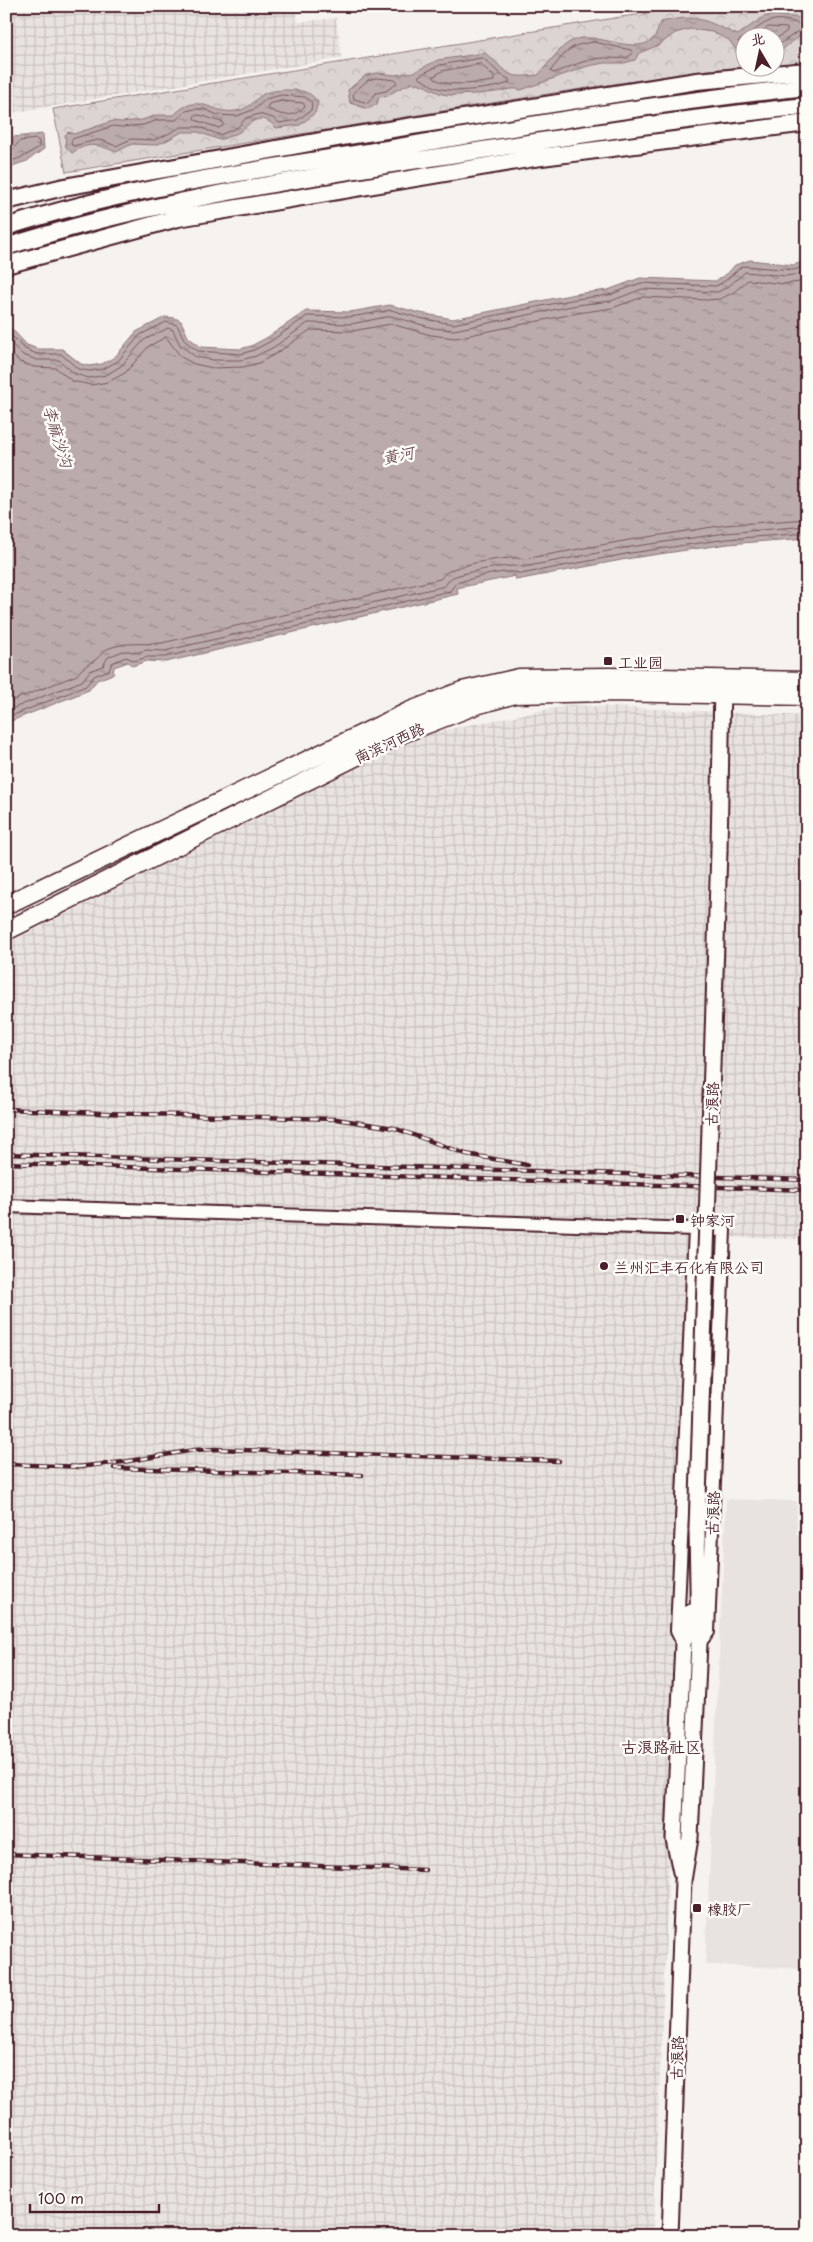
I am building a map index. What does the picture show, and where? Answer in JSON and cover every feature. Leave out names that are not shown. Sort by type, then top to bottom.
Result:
[{"type":"highway","name":"南滨河西路","points":[[6,905],[408,712],[462,691],[519,678],[722,687],[807,696]]},
{"type":"highway","name":"南滨河西路","points":[[6,931],[401,734],[476,705],[516,694],[722,687],[807,681]]},
{"type":"main road","points":[[6,201],[64,187],[343,137],[697,81],[807,71]]},
{"type":"main road","points":[[6,247],[71,228],[182,201],[356,162],[621,110],[807,87]]},
{"type":"main road","points":[[6,227],[118,197],[192,182],[807,106]]},
{"type":"main road","points":[[11,263],[178,218],[534,158],[807,123]]},
{"type":"main road","name":"古浪路","points":[[670,2236],[683,1881],[690,1838],[699,1643],[697,1529],[719,850],[722,687]]},
{"type":"main road","name":"古浪路","points":[[683,1881],[674,1839],[683,1643],[688,1629],[697,1529]]},
{"type":"street","points":[[6,1206],[695,1229]]},
{"type":"street","name":"古浪路","points":[[683,1643],[677,1631],[695,1229],[724,1230],[708,1632],[699,1643]]},
{"type":"shaded area","points":[[6,6],[296,6],[298,22],[336,18],[342,58],[6,114]]},
{"type":"shaded area","points":[[570,705],[807,716],[807,1239],[690,1237],[670,1837],[653,2236],[6,2236],[6,944],[423,734]]},
{"type":"shaded area","points":[[726,1499],[797,1501],[797,1535],[807,1536],[807,1969],[705,1965]]},
{"type":"green space","points":[[703,6],[807,6],[807,62],[786,64],[786,28],[736,28],[736,68],[707,70],[554,93],[66,172],[53,109],[621,17]]},
{"type":"water","points":[[774,15],[807,19],[807,31],[786,47],[786,28],[748,28],[763,17]]},
{"type":"water","points":[[693,18],[709,22],[736,34],[736,50],[729,40],[712,32],[690,29],[675,33],[659,45],[639,53],[635,60],[624,63],[604,63],[588,66],[521,90],[511,89],[499,92],[448,95],[438,93],[419,83],[415,83],[401,88],[388,96],[379,97],[377,104],[368,109],[350,103],[348,90],[366,75],[377,73],[395,75],[414,72],[438,60],[485,53],[508,73],[519,76],[538,75],[559,51],[574,40],[593,38],[628,45],[639,45],[648,42],[655,36],[661,22]]},
{"type":"water","points":[[282,90],[302,91],[311,95],[318,102],[315,113],[300,125],[276,128],[267,120],[259,119],[238,133],[220,140],[198,132],[182,132],[164,142],[154,145],[132,144],[116,152],[94,145],[78,149],[72,153],[66,147],[65,135],[68,132],[74,134],[113,121],[142,120],[157,115],[174,115],[191,104],[205,105],[219,110],[236,111],[249,106],[264,94]]},
{"type":"water","points":[[43,134],[44,149],[27,161],[6,168],[6,150],[13,141],[13,137]]},
{"type":"water","points":[[750,260],[794,265],[807,260],[807,538],[728,544],[632,558],[516,580],[515,576],[457,588],[458,594],[166,662],[147,661],[132,666],[128,662],[114,667],[113,674],[97,680],[89,690],[6,723],[6,323],[27,345],[38,349],[62,349],[81,364],[89,366],[102,364],[115,357],[136,332],[165,317],[181,321],[188,337],[201,347],[240,349],[251,346],[268,337],[306,311],[350,312],[390,305],[453,319],[575,294],[608,290],[640,278],[716,281],[728,273],[735,265]]},
{"type":"railway","points":[[6,1109],[336,1119],[394,1128],[466,1154],[527,1165]]},
{"type":"railway","points":[[6,1154],[807,1180]]},
{"type":"railway","points":[[6,1163],[807,1190]]},
{"type":"railway","points":[[77,1467],[123,1462],[194,1450],[215,1449],[559,1461]]},
{"type":"railway","points":[[6,1464],[84,1467]]},
{"type":"railway","points":[[114,1468],[362,1475]]},
{"type":"railway","points":[[6,1854],[425,1870]]},
{"type":"place","name":"工业园","points":[[608,661]]},
{"type":"place","name":"钟家河","points":[[680,1219]]},
{"type":"place","name":"兰州汇丰石化有限公司","points":[[604,1266]]},
{"type":"place","name":"橡胶厂","points":[[697,1908]]},
{"type":"district","name":"古浪路社区","points":[[661,1746]]},
{"type":"water label","name":"李麻沙沟","points":[[59,436]]},
{"type":"water label","name":"黄河","points":[[398,454]]}]
